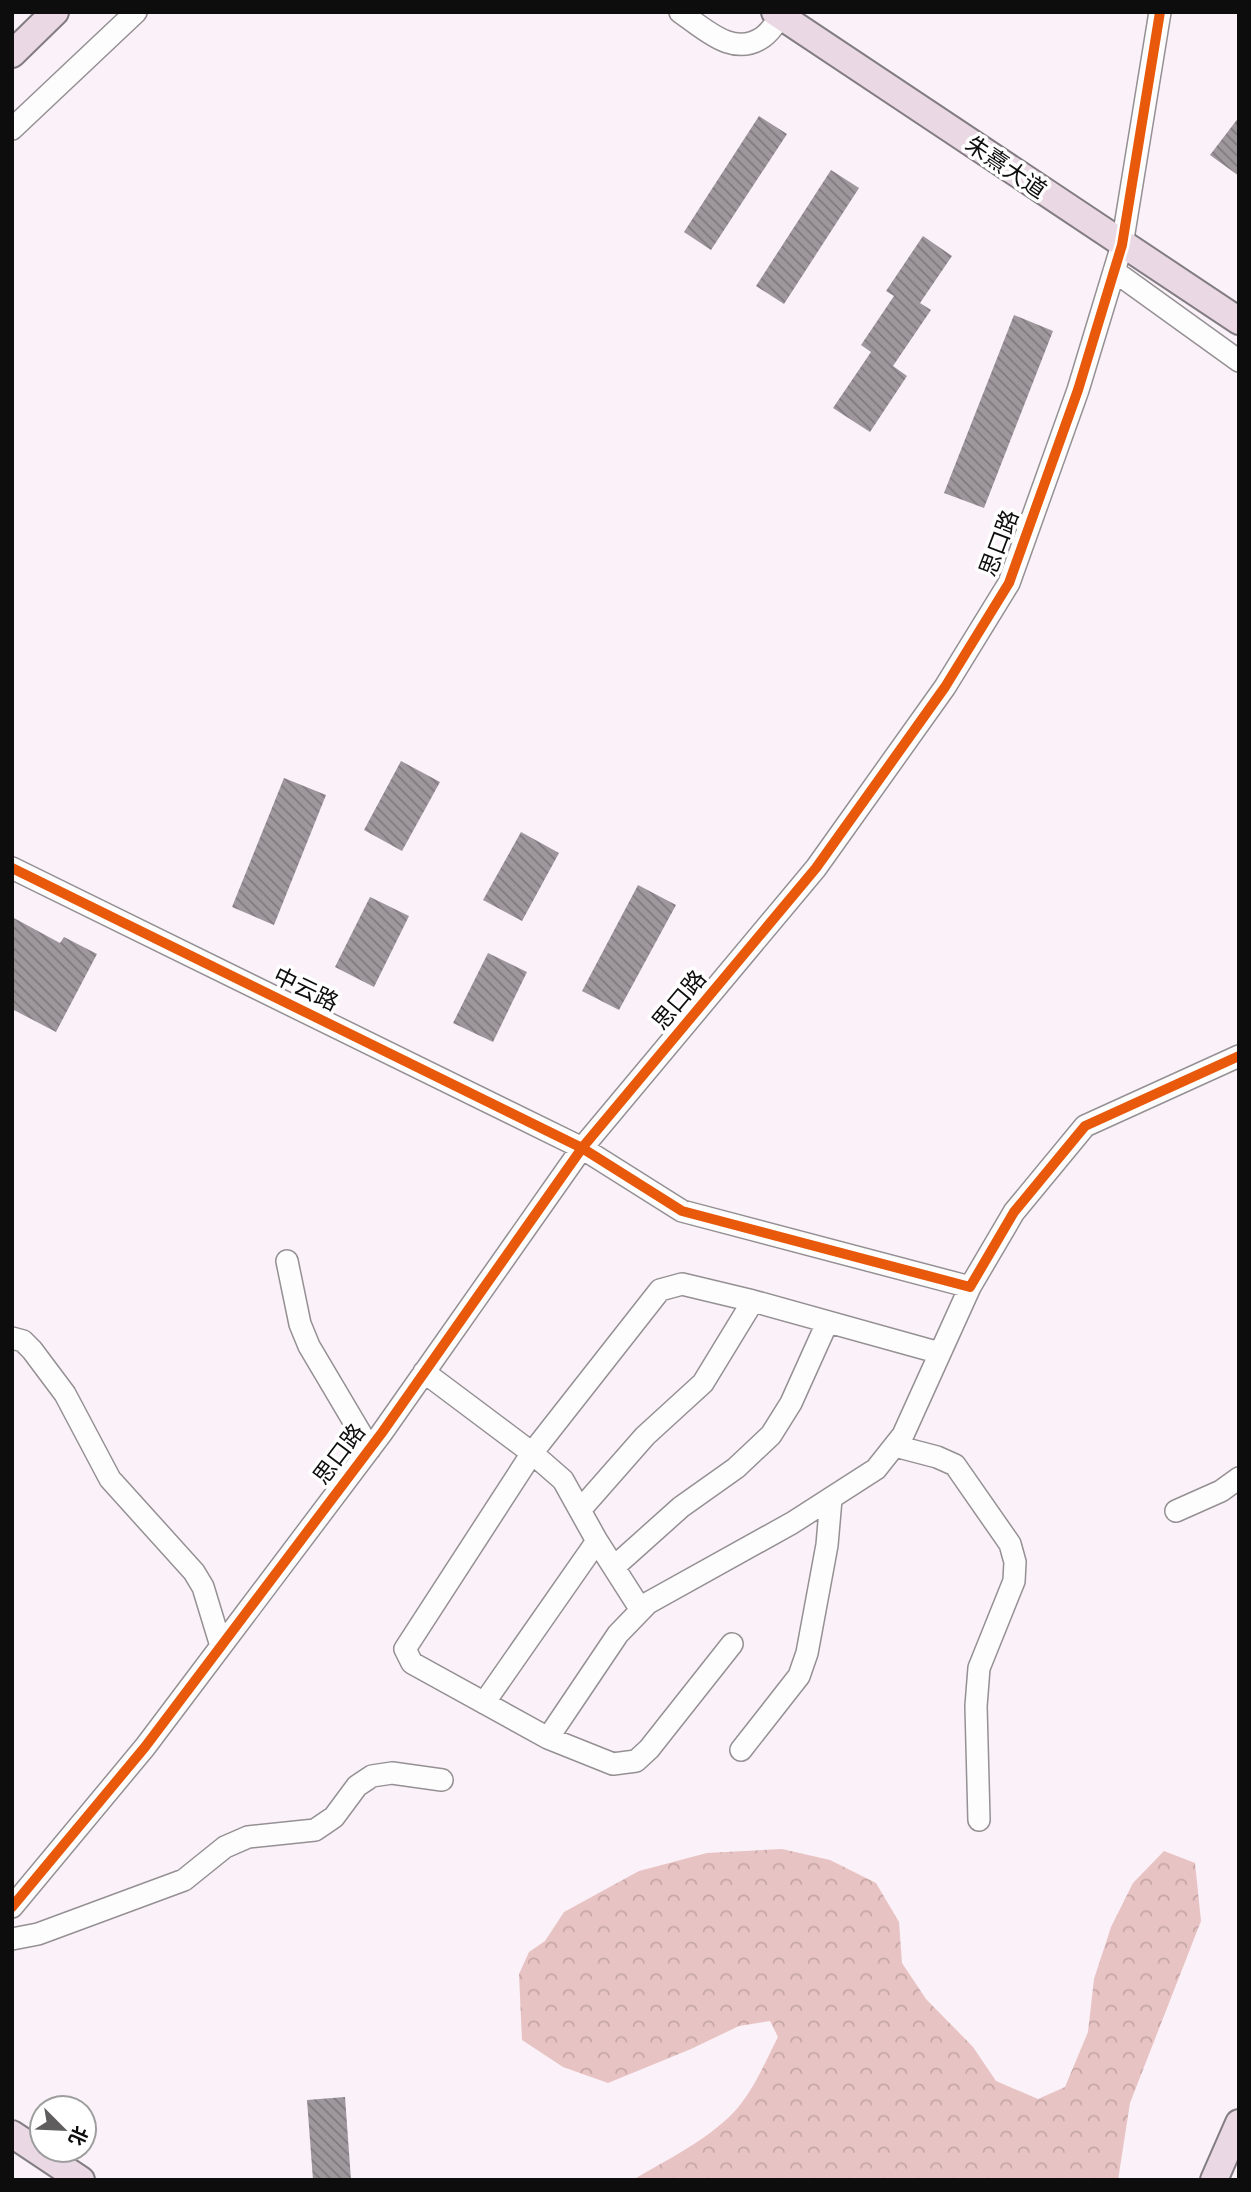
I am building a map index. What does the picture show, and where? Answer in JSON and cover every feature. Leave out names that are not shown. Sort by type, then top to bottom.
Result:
[{"type":"main road","points":[[12,54],[55,12]]},
{"type":"main road","name":"朱熹大道","points":[[778,14],[1239,321]]},
{"type":"main road","points":[[1214,2180],[1239,2123]]},
{"type":"main road","points":[[12,2134],[81,2180]]},
{"type":"street","points":[[12,129],[136,12]]},
{"type":"street","points":[[681,12],[725,43],[746,45],[765,36],[778,14]]},
{"type":"street","name":"思口路","points":[[12,1908],[145,1747],[370,1449],[582,1147],[816,868],[959,664],[1009,583],[1078,390],[1122,245],[1160,12]]},
{"type":"street","points":[[1115,271],[1239,360]]},
{"type":"street","name":"中云路","points":[[12,868],[582,1147],[682,1211],[970,1287]]},
{"type":"street","points":[[548,1738],[618,1634],[648,1603],[793,1523],[876,1469],[903,1435],[970,1287],[1014,1212],[1085,1126],[1239,1056]]},
{"type":"street","points":[[287,1261],[300,1324],[309,1346],[370,1449]]},
{"type":"street","points":[[732,1644],[649,1749],[636,1760],[613,1764],[548,1738],[484,1703],[412,1663],[405,1649],[532,1453],[660,1290],[682,1284],[940,1353]]},
{"type":"street","points":[[580,1510],[645,1436],[703,1383],[753,1301]]},
{"type":"street","points":[[614,1567],[681,1507],[736,1468],[771,1435],[791,1403],[827,1323]]},
{"type":"street","points":[[12,1338],[23,1342],[32,1350],[65,1394],[110,1479],[194,1572],[203,1587],[221,1646]]},
{"type":"street","points":[[424,1372],[532,1453],[563,1480],[597,1541],[641,1610]]},
{"type":"street","points":[[895,1446],[937,1457],[955,1465],[1010,1544],[1015,1562],[1014,1581],[979,1668],[976,1706],[979,1820]]},
{"type":"street","points":[[1176,1511],[1221,1491],[1239,1478]]},
{"type":"street","points":[[741,1750],[799,1676],[807,1653],[827,1545],[831,1499]]},
{"type":"street","points":[[484,1703],[597,1541]]},
{"type":"street","points":[[12,1939],[38,1934],[184,1880],[225,1847],[248,1837],[315,1830],[334,1817],[357,1786],[372,1776],[392,1773],[442,1780]]},
{"type":"green space","points":[[782,1849],[830,1860],[876,1883],[899,1922],[902,1963],[926,1999],[973,2047],[996,2081],[1038,2099],[1065,2087],[1088,2032],[1094,1979],[1111,1927],[1133,1883],[1164,1851],[1195,1863],[1201,1921],[1130,2103],[1118,2180],[633,2180],[698,2141],[740,2105],[778,2037],[770,2021],[739,2026],[608,2083],[563,2067],[522,2040],[519,1974],[529,1952],[545,1941],[564,1912],[639,1871],[707,1853]]},
{"type":"building","points":[[759,116],[787,134],[711,250],[684,232]]},
{"type":"building","points":[[1239,117],[1239,176],[1210,155]]},
{"type":"building","points":[[831,170],[859,188],[784,304],[756,286]]},
{"type":"building","points":[[923,236],[952,256],[920,303],[931,310],[893,366],[907,376],[870,432],[833,408],[871,352],[861,345],[894,296],[886,291]]},
{"type":"building","points":[[1014,315],[1053,331],[984,508],[944,493]]},
{"type":"building","points":[[401,761],[440,782],[402,851],[364,830]]},
{"type":"building","points":[[284,778],[326,795],[274,925],[232,907]]},
{"type":"building","points":[[521,832],[559,853],[522,921],[483,900]]},
{"type":"building","points":[[638,885],[676,905],[619,1010],[582,991]]},
{"type":"building","points":[[370,897],[409,916],[374,987],[335,967]]},
{"type":"building","points":[[12,917],[60,943],[64,937],[97,954],[56,1032],[12,1009]]},
{"type":"building","points":[[488,953],[527,972],[493,1042],[453,1023]]},
{"type":"building","points":[[345,2097],[351,2180],[313,2180],[307,2100]]},
{"type":"cycle path","points":[[12,1907],[145,1747],[381,1434],[582,1148],[816,868],[945,687],[1009,583],[1078,390],[1122,245],[1160,12]]},
{"type":"cycle path","points":[[12,868],[582,1148],[682,1211],[970,1287],[1014,1212],[1085,1126],[1239,1056]]}]
